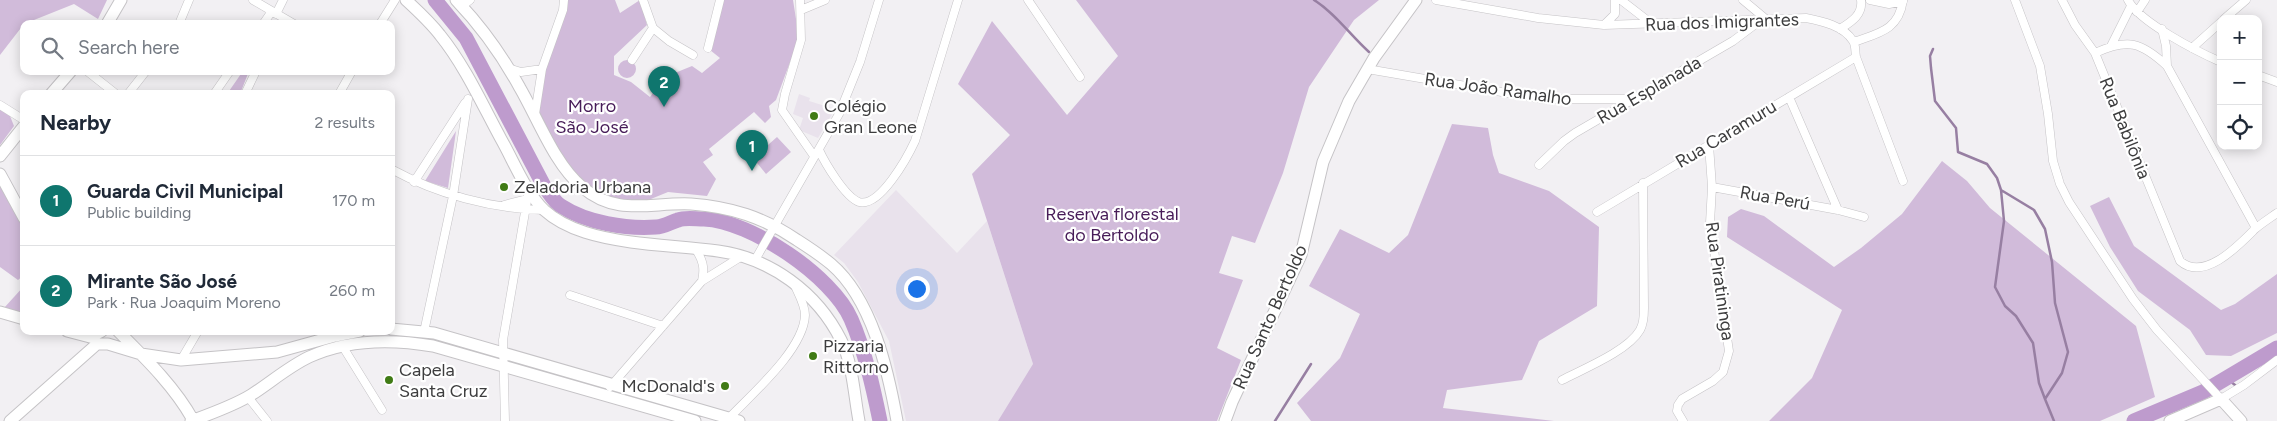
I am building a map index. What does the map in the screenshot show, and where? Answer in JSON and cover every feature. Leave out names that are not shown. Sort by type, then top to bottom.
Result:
[{"type":"main road","points":[[110,20],[121,0]]},
{"type":"main road","points":[[406,0],[428,21],[451,50],[528,194],[544,210],[573,228],[599,236],[742,256],[757,255],[793,282],[812,300],[842,342],[859,421]]},
{"type":"main road","name":"Rua Santo Bertoldo","points":[[1225,421],[1237,390],[1301,255],[1323,162],[1349,101],[1367,69],[1416,0]]},
{"type":"main road","points":[[463,2],[508,68],[571,177],[597,198],[626,207],[689,204],[741,212],[832,265],[846,281],[871,324],[879,343],[898,421]]},
{"type":"main road","points":[[54,90],[68,75]]},
{"type":"main road","points":[[0,156],[20,131]]},
{"type":"main road","points":[[0,174],[20,211]]},
{"type":"main road","points":[[0,312],[20,318]]},
{"type":"main road","points":[[395,329],[424,332],[503,352],[734,419]]},
{"type":"main road","points":[[74,335],[83,342],[82,357]]},
{"type":"main road","points":[[81,335],[90,337],[94,335]]},
{"type":"main road","points":[[122,335],[183,403],[192,421],[248,397],[309,358],[343,347],[374,342],[407,342],[434,346],[695,421]]},
{"type":"main road","points":[[10,421],[82,357],[101,344],[141,354],[182,360],[277,352],[340,335]]},
{"type":"main road","points":[[277,352],[282,362],[279,376]]},
{"type":"main road","points":[[2170,421],[2219,396],[2241,421]]},
{"type":"street","points":[[181,20],[190,0]]},
{"type":"street","points":[[252,0],[277,16],[283,0]]},
{"type":"street","points":[[382,20],[395,0]]},
{"type":"street","points":[[535,116],[542,69],[563,10],[564,0]]},
{"type":"street","points":[[643,0],[653,28],[669,41],[693,55]]},
{"type":"street","points":[[708,48],[720,0]]},
{"type":"street","points":[[800,0],[801,40],[782,110],[852,198],[859,202],[870,200],[891,181],[905,161],[921,122],[958,0]]},
{"type":"street","points":[[801,10],[826,0]]},
{"type":"street","points":[[757,255],[847,97],[879,0]]},
{"type":"street","points":[[1028,0],[1080,78]]},
{"type":"street","name":"Rua dos Imigrantes","points":[[1436,0],[1604,25],[1806,18],[1840,29],[1854,42]]},
{"type":"street","points":[[1604,25],[1615,14],[1615,0]]},
{"type":"street","points":[[1621,0],[1652,24]]},
{"type":"street","points":[[1743,0],[1765,20]]},
{"type":"street","points":[[1840,29],[1854,20],[1859,12],[1861,0]]},
{"type":"street","points":[[1870,0],[1889,4],[1903,1],[1901,11],[1893,24],[1876,35],[1854,42],[1856,57],[1903,181]]},
{"type":"street","points":[[2015,0],[2040,66],[2048,107],[2053,161],[2060,184],[2069,202],[2133,299],[2158,330],[2219,396],[2244,385],[2277,360]]},
{"type":"street","name":"Rua Babilônia","points":[[2062,0],[2075,25],[2095,53],[2180,260],[2193,268],[2208,265],[2230,252],[2256,228]]},
{"type":"street","points":[[2111,46],[2132,6],[2145,0]]},
{"type":"street","points":[[2229,15],[2246,0]]},
{"type":"street","points":[[2132,6],[2162,29],[2192,48],[2217,60]]},
{"type":"street","name":"Rua Esplanada","points":[[1539,165],[1564,141],[1765,20]]},
{"type":"street","points":[[2192,48],[2217,26]]},
{"type":"street","points":[[632,60],[653,28]]},
{"type":"street","points":[[2162,29],[2166,46],[2167,66]]},
{"type":"street","points":[[2095,53],[2111,46],[2136,44],[2148,49],[2167,66],[2256,228],[2277,213]]},
{"type":"street","name":"Rua Caramuru","points":[[1597,212],[1856,57]]},
{"type":"street","points":[[508,68],[530,73],[542,69]]},
{"type":"street","name":"Rua João Ramalho","points":[[1367,69],[1542,99],[1631,99]]},
{"type":"street","points":[[92,75],[111,90]]},
{"type":"street","points":[[131,90],[143,75]]},
{"type":"street","points":[[217,90],[227,75]]},
{"type":"street","points":[[247,90],[254,75]]},
{"type":"street","points":[[341,90],[350,75]]},
{"type":"street","points":[[2262,76],[2277,82]]},
{"type":"street","name":"Rua Perú","points":[[1789,97],[1838,210]]},
{"type":"street","points":[[414,182],[468,99],[453,196],[424,332]]},
{"type":"street","points":[[0,105],[20,118]]},
{"type":"street","name":"Rua Piratininga","points":[[1683,421],[1678,411],[1678,405],[1682,399],[1714,381],[1723,372],[1729,351],[1710,223],[1712,187],[1709,145]]},
{"type":"street","points":[[810,164],[829,169]]},
{"type":"street","points":[[395,171],[414,182],[453,196],[526,210],[544,210]]},
{"type":"street","points":[[1562,380],[1614,353],[1633,339],[1640,331],[1644,308],[1643,183]]},
{"type":"street","name":"Rua Perú","points":[[1712,187],[1838,210],[1864,217]]},
{"type":"street","points":[[502,205],[528,194]]},
{"type":"street","points":[[505,421],[503,352],[508,309],[528,194]]},
{"type":"street","points":[[695,248],[703,262],[702,281]]},
{"type":"street","points":[[604,395],[702,281],[742,256]]},
{"type":"street","points":[[734,419],[795,345],[805,314],[802,300],[793,282]]},
{"type":"street","points":[[570,295],[663,326]]},
{"type":"street","points":[[182,360],[196,335]]},
{"type":"street","points":[[343,347],[382,410]]},
{"type":"street","points":[[248,397],[267,421]]},
{"type":"shaded area","name":"Colégio Gran Leone","points":[[799,94],[810,98],[809,101],[835,109],[818,138],[799,130],[803,118],[793,114]]},
{"type":"shaded area","points":[[896,190],[957,253],[987,221],[1033,364],[1014,421],[906,421],[889,341],[858,282],[844,263],[834,255]]},
{"type":"green space","points":[[0,0],[107,0],[98,19],[74,4],[34,20],[20,20],[20,29],[0,55]]},
{"type":"green space","name":"Morro São José","points":[[568,0],[615,0],[620,13],[640,0],[647,25],[614,56],[614,75],[631,82],[650,97],[665,77],[692,66],[702,73],[720,58],[710,50],[723,0],[793,0],[799,38],[776,100],[769,106],[771,117],[765,123],[754,112],[709,149],[713,155],[703,162],[716,179],[707,196],[668,192],[646,201],[627,202],[615,200],[582,186],[539,120],[537,105],[549,52]]},
{"type":"green space","name":"Reserva florestal do Bertoldo","points":[[1076,0],[1379,0],[1354,20],[1309,87],[1283,173],[1255,243],[1232,236],[1219,273],[1243,280],[1217,348],[1241,360],[1217,421],[998,421],[1033,364],[972,174],[1010,135],[958,84],[992,21],[1067,115],[1118,56]]},
{"type":"green space","points":[[627,60],[633,63],[636,69],[633,75],[627,78],[621,75],[618,69],[621,63]]},
{"type":"green space","points":[[240,75],[247,75],[242,90],[230,90]]},
{"type":"green space","points":[[0,109],[10,116],[14,126],[0,145]]},
{"type":"green space","points":[[1452,124],[1488,128],[1493,155],[1499,173],[1549,191],[1599,227],[1597,306],[1539,341],[1522,380],[1447,390],[1443,408],[1554,421],[1311,421],[1297,403],[1340,358],[1360,314],[1309,286],[1340,229],[1389,253],[1408,235]]},
{"type":"green space","points":[[456,131],[448,188],[425,181]]},
{"type":"green space","points":[[777,137],[791,152],[766,174],[753,158]]},
{"type":"green space","points":[[1942,161],[1967,181],[1990,208],[2136,326],[2155,397],[2100,421],[1769,421],[1812,378],[1842,310],[1727,237],[1728,217],[1741,209],[1764,216],[1834,267],[1861,248],[1902,214]]},
{"type":"green space","points":[[0,185],[20,220],[20,278],[18,280],[0,267]]},
{"type":"green space","points":[[2109,197],[2134,246],[2221,310],[2235,304],[2277,274],[2277,333],[2231,356],[2206,355],[2190,330],[2138,291],[2110,247],[2090,206]]},
{"type":"green space","points":[[20,290],[20,313],[4,308]]},
{"type":"waterway","points":[[435,0],[466,38],[544,186],[556,202],[583,217],[620,226],[659,227],[687,218],[723,222],[744,229],[788,254],[809,269],[827,286],[841,302],[851,319],[864,356],[880,421]]},
{"type":"waterway","points":[[1314,0],[1336,18],[1369,52]]},
{"type":"waterway","points":[[1933,49],[1930,56],[1935,101],[1956,128],[1958,152],[1987,164],[1997,178],[2001,190],[2034,210],[2045,229],[2052,262],[2055,303],[2068,352],[2062,373],[2045,399],[2054,421]]},
{"type":"waterway","points":[[2001,190],[2004,221],[1995,287],[2005,306],[2016,316],[2033,343],[2039,383],[2045,399]]},
{"type":"waterway","points":[[2134,421],[2203,392],[2277,348]]},
{"type":"waterway","points":[[1275,421],[1311,364]]},
{"type":"waterway","points":[[2226,378],[2235,385]]},
{"type":"place","name":"Mirante São José","points":[[664,107]]},
{"type":"place","name":"Colégio Gran Leone","points":[[814,116]]},
{"type":"place","name":"Guarda Civil Municipal","points":[[752,171]]},
{"type":"place","name":"Zeladoria Urbana","points":[[504,187]]},
{"type":"place","name":"Pizzaria Rittorno","points":[[813,356]]},
{"type":"place","name":"Capela Santa Cruz","points":[[389,380]]},
{"type":"place","name":"McDonald's","points":[[725,386]]}]
